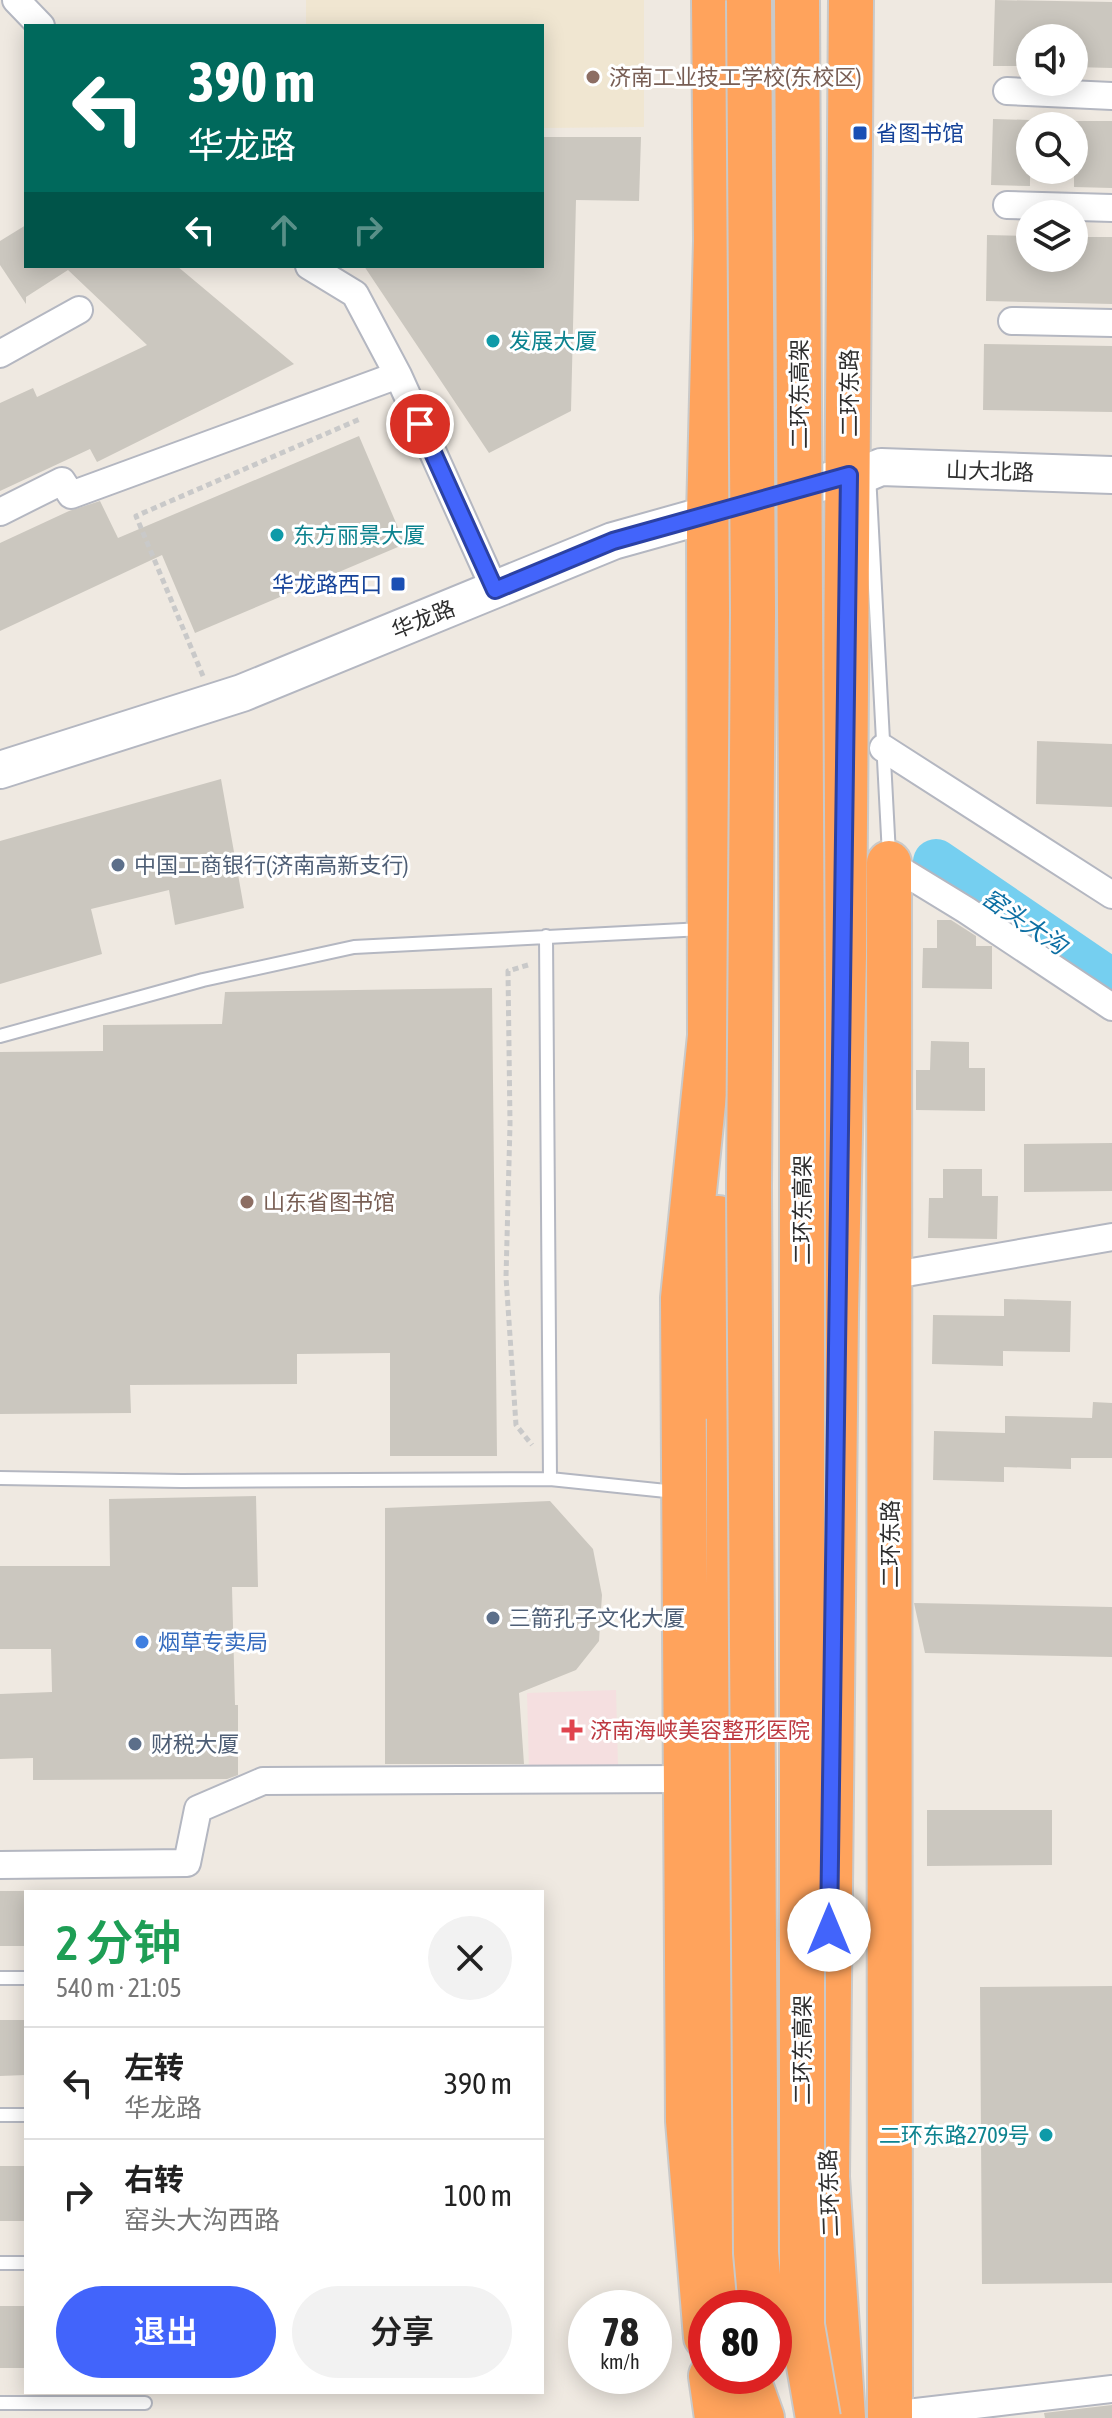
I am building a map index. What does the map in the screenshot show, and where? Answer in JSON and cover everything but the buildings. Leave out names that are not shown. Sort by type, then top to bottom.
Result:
[{"type":"highway","points":[[714,0],[716,241],[709,515],[709,791],[710,1036],[718,1218],[708,1585],[706,2185],[731,2290]]},
{"type":"highway","points":[[749,0],[753,612],[749,1186],[756,2237],[760,2290]]},
{"type":"highway","name":"二环东高架","points":[[797,0],[802,980],[802,2325],[818,2418]]},
{"type":"highway","name":"二环东路","points":[[843,2418],[827,2177],[836,1312],[843,1066],[851,943],[845,859],[865,743],[851,0]]},
{"type":"highway","name":"二环东路","points":[[877,2417],[889,1276],[883,876]]},
{"type":"highway","points":[[702,2290],[688,2121],[683,1298],[710,1036]]},
{"type":"highway","points":[[843,1066],[855,1225],[877,2417]]},
{"type":"highway","points":[[714,2394],[717,2418]]},
{"type":"highway","points":[[746,2394],[747,2418]]},
{"type":"highway","points":[[752,2394],[762,2418]]},
{"type":"highway","points":[[770,2394],[772,2418]]},
{"type":"main road","name":"山大北路","points":[[859,474],[886,467],[1112,475]]},
{"type":"main road","name":"华龙路","points":[[0,770],[242,693],[613,541],[859,474]]},
{"type":"main road","name":"山大北路","points":[[859,474],[1112,485]]},
{"type":"street","points":[[16,0],[39,24]]},
{"type":"street","points":[[1007,91],[1112,96]]},
{"type":"street","points":[[1007,205],[1112,208]]},
{"type":"street","points":[[312,268],[355,294],[403,386],[495,590]]},
{"type":"street","points":[[0,354],[79,310]]},
{"type":"street","points":[[1012,321],[1112,323]]},
{"type":"street","points":[[0,512],[62,481],[71,495],[403,386]]},
{"type":"street","points":[[865,743],[1112,895]]},
{"type":"street","points":[[883,876],[966,910],[1112,1007]]},
{"type":"street","points":[[889,1276],[1112,1237]]},
{"type":"street","points":[[0,1865],[187,1863],[198,1809],[263,1781],[687,1779]]},
{"type":"street","points":[[877,2417],[1112,2389]]},
{"type":"lane","points":[[865,743],[883,876]]},
{"type":"lane","points":[[0,1036],[203,980],[354,947],[710,929]]},
{"type":"lane","points":[[546,936],[550,1479]]},
{"type":"lane","points":[[0,1478],[182,1481],[550,1479],[686,1493]]},
{"type":"lane","points":[[0,1978],[24,1978]]},
{"type":"lane","points":[[0,2115],[24,2115]]},
{"type":"lane","points":[[0,2263],[24,2263]]},
{"type":"lane","points":[[0,2403],[145,2403]]},
{"type":"path","points":[[214,702],[136,516],[403,386]]},
{"type":"shaded area","name":"济南工业技工学校(东校区)","points":[[306,0],[644,0],[644,127],[544,128],[544,24],[306,24]]},
{"type":"shaded area","name":"济南海峡美容整形医院","points":[[616,1690],[618,1766],[529,1769],[527,1693]]},
{"type":"waterway","name":"窑头大沟","points":[[936,862],[1112,982]]},
{"type":"place","name":"济南工业技工学校(东校区)","points":[[593,77]]},
{"type":"place","name":"省图书馆","points":[[860,133]]},
{"type":"place","name":"发展大厦","points":[[493,341]]},
{"type":"place","name":"东方丽景大厦","points":[[277,535]]},
{"type":"place","name":"华龙路西口","points":[[398,584]]},
{"type":"place","name":"中国工商银行(济南高新支行)","points":[[118,865]]},
{"type":"place","name":"山东省图书馆","points":[[247,1202]]},
{"type":"place","name":"三箭孔子文化大厦","points":[[493,1618]]},
{"type":"place","name":"烟草专卖局","points":[[142,1642]]},
{"type":"place","name":"济南海峡美容整形医院","points":[[572,1730]]},
{"type":"place","name":"财税大厦","points":[[135,1744]]},
{"type":"place","name":"二环东路2709号","points":[[1046,2135]]},
{"type":"route","points":[[420,424],[495,590],[613,541],[849,475],[829,1930]]}]
